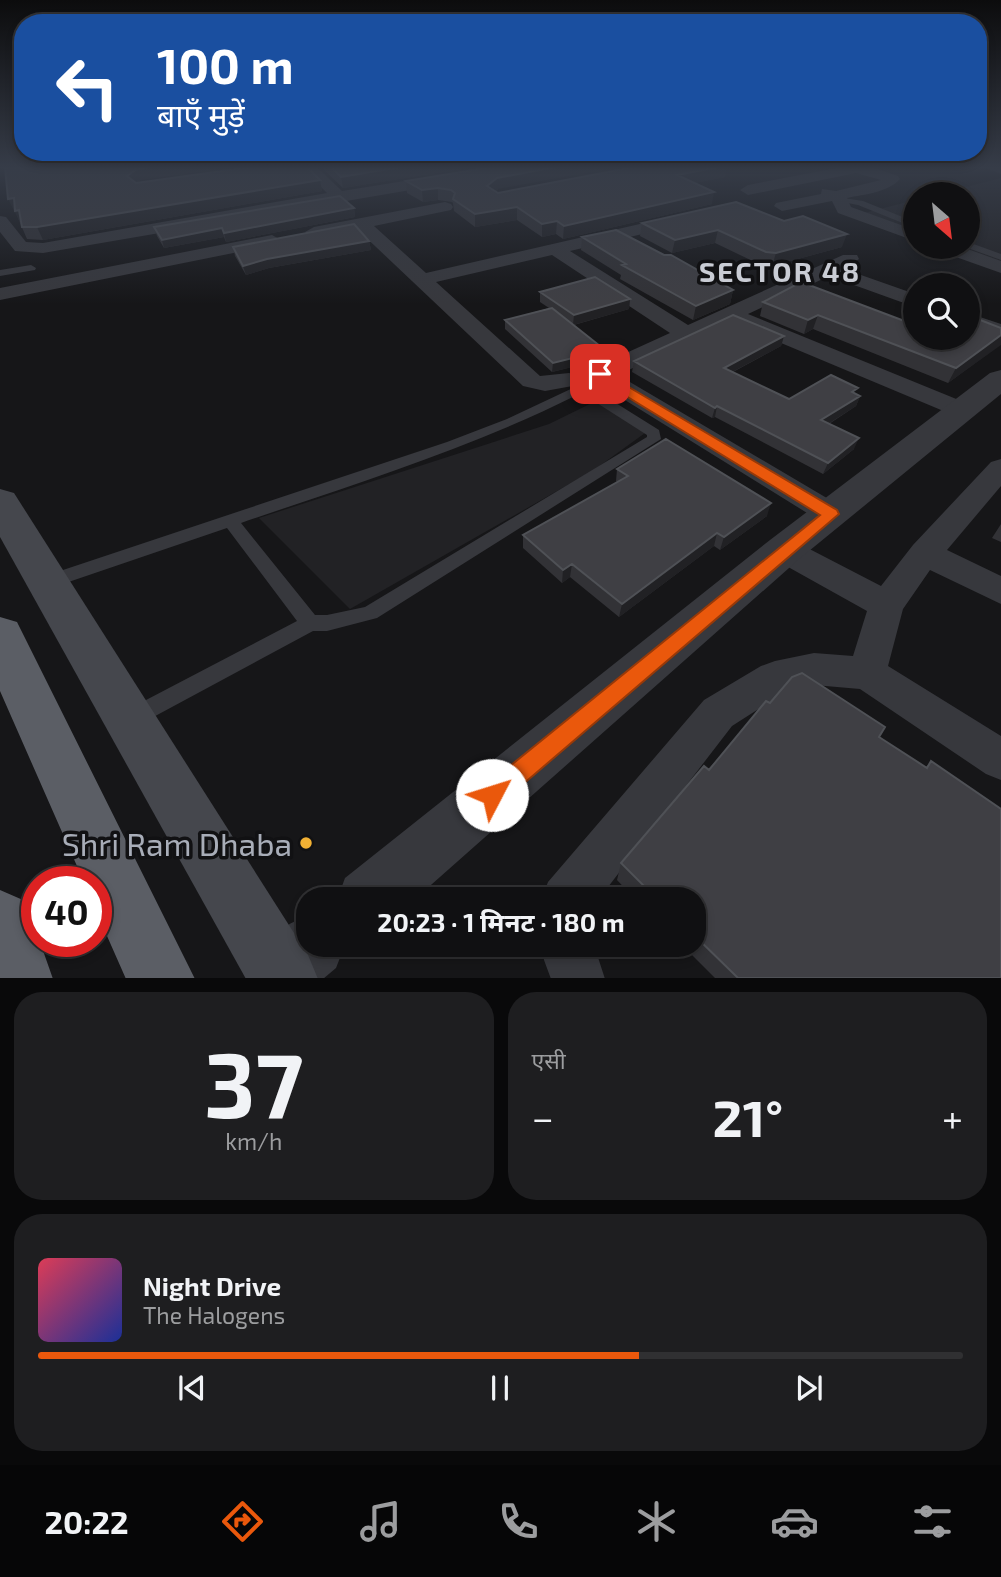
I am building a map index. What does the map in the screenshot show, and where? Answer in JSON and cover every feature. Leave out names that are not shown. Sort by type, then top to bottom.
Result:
[{"type":"highway","points":[[0,636],[161,978]]},
{"type":"highway","points":[[0,923],[19,978]]},
{"type":"main road","points":[[0,502],[129,720],[293,965]]},
{"type":"street","points":[[0,221],[20,247],[30,249],[157,221],[216,213]]},
{"type":"street","points":[[0,294],[415,213]]},
{"type":"street","points":[[851,213],[903,232]]},
{"type":"street","points":[[420,280],[691,217]]},
{"type":"street","points":[[361,223],[532,381],[545,384],[569,380]]},
{"type":"street","points":[[617,234],[638,245]]},
{"type":"street","points":[[554,248],[686,334]]},
{"type":"street","points":[[831,514],[600,374],[850,259]]},
{"type":"street","points":[[979,259],[1001,267]]},
{"type":"street","points":[[827,269],[903,297]]},
{"type":"street","points":[[730,314],[962,410]]},
{"type":"street","points":[[980,323],[1001,331]]},
{"type":"street","points":[[383,887],[784,551],[1001,379]]},
{"type":"street","points":[[867,673],[886,605],[925,553],[1001,468]]},
{"type":"street","points":[[784,551],[886,605]]},
{"type":"street","points":[[925,553],[1001,591]]},
{"type":"street","points":[[577,887],[719,713],[775,678],[814,669],[867,673],[1001,760]]},
{"type":"street","points":[[570,957],[578,978]]},
{"type":"lane","points":[[884,213],[903,220]]},
{"type":"lane","points":[[980,249],[1001,257]]},
{"type":"lane","points":[[0,274],[32,268]]},
{"type":"lane","points":[[48,582],[452,445],[512,422],[575,391],[590,393],[654,433],[654,439],[370,614],[327,624],[310,623],[129,720]]},
{"type":"lane","points":[[229,519],[310,623]]},
{"type":"shaded area","points":[[864,213],[903,213],[903,228]]},
{"type":"shaded area","points":[[980,213],[1001,213],[1001,263],[980,255]]},
{"type":"shaded area","points":[[596,401],[645,433],[594,470],[350,609],[259,518],[549,424]]},
{"type":"building","points":[[19,213],[123,213],[37,227],[22,227]]},
{"type":"building","points":[[240,213],[330,213],[224,233],[222,228],[162,240],[154,227]]},
{"type":"building","points":[[525,213],[623,213],[564,226],[557,221],[542,224]]},
{"type":"building","points":[[688,213],[763,213],[784,221],[803,216],[847,234],[776,253],[766,252],[718,230],[675,240],[642,223]]},
{"type":"building","points":[[354,224],[369,241],[267,259],[243,266],[233,247]]},
{"type":"building","points":[[616,230],[664,255],[671,255],[733,290],[696,306],[622,265],[626,264],[582,237]]},
{"type":"building","points":[[595,277],[630,299],[574,315],[540,292]]},
{"type":"building","points":[[801,282],[903,320],[903,348],[818,315],[808,320],[763,302]]},
{"type":"building","points":[[552,308],[605,350],[553,363],[505,320]]},
{"type":"building","points":[[733,315],[784,336],[724,368],[789,399],[831,375],[858,388],[852,392],[860,396],[821,420],[859,438],[828,463],[717,406],[715,408],[634,361]]},
{"type":"building","points":[[980,320],[1001,328],[1001,335],[956,368],[909,350],[980,350]]},
{"type":"building","points":[[666,439],[771,503],[724,537],[717,533],[622,604],[572,564],[563,570],[523,535],[628,476],[617,469]]},
{"type":"building","points":[[802,673],[885,727],[879,737],[927,768],[931,761],[1001,809],[1001,978],[738,978],[706,947],[706,887],[645,887],[621,863],[704,766],[709,770],[766,701],[770,703],[792,677]]},
{"type":"place","name":"Shri Ram Dhaba","points":[[306,843]]},
{"type":"district","name":"SECTOR 48","points":[[780,271]]},
{"type":"route","points":[[492,795],[831,514],[600,374]]}]
